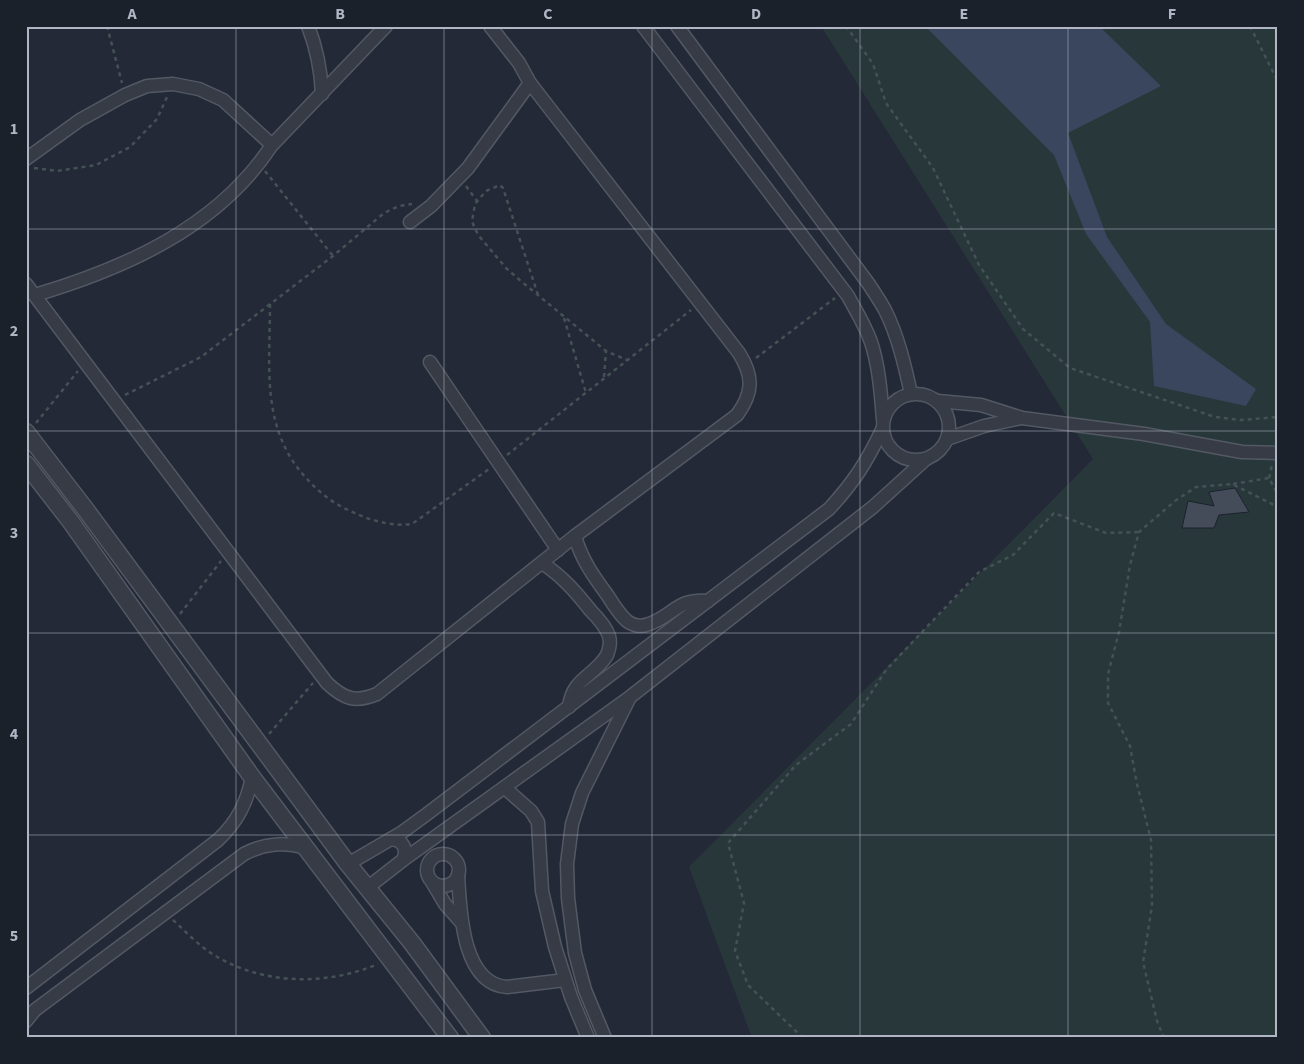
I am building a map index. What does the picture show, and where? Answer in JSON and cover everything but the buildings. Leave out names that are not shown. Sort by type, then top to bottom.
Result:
[{"type":"street","points":[[308,26],[321,70],[322,94]]},
{"type":"street","points":[[35,295],[106,271],[144,254],[180,234],[220,204],[245,182],[260,164],[272,145],[386,26]]},
{"type":"street","points":[[26,284],[320,674],[338,693],[352,699],[364,699],[377,694],[576,536],[736,415],[744,404],[749,391],[750,378],[746,365],[530,83],[519,63],[490,26]]},
{"type":"street","points":[[643,26],[844,291],[861,319],[871,343],[877,370],[882,425],[885,439],[890,448],[897,455],[906,459],[926,459]]},
{"type":"street","points":[[677,26],[868,283],[885,311],[895,336],[911,394]]},
{"type":"street","points":[[410,222],[431,206],[468,168],[530,83]]},
{"type":"street","points":[[26,159],[80,120],[125,95],[147,86],[173,84],[199,89],[223,100],[272,145]]},
{"type":"street","points":[[430,362],[558,550]]},
{"type":"street","points":[[348,864],[414,823],[829,509],[855,479],[868,459],[886,410],[893,402],[911,394],[925,395],[938,402],[946,412],[949,426],[947,439],[938,451],[926,459],[873,507],[630,697],[403,860],[367,888]]},
{"type":"street","points":[[938,402],[981,405],[1022,418],[1144,434],[1242,452],[1278,453]]},
{"type":"street","points":[[947,439],[984,426],[1022,418]]},
{"type":"street","points":[[31,428],[86,510],[348,864],[412,942],[482,1038]]},
{"type":"street","points":[[26,464],[71,522],[252,777],[450,1038]]},
{"type":"street","points":[[71,522],[86,510]]},
{"type":"street","points":[[576,536],[578,548],[589,569],[627,621],[641,626],[654,622],[681,605],[690,602],[708,601]]},
{"type":"street","points":[[542,563],[570,585],[600,620],[609,636],[610,646],[606,655],[575,687],[570,697],[569,706]]},
{"type":"street","points":[[570,585],[575,586],[584,582],[589,574],[589,569]]},
{"type":"street","points":[[600,620],[601,613],[604,610],[615,606]]},
{"type":"street","points":[[605,1038],[585,990],[575,953],[568,898],[567,864],[572,824],[582,793],[630,697]]},
{"type":"street","points":[[26,988],[218,840],[241,813],[252,777]]},
{"type":"street","points":[[505,788],[531,812],[538,822],[542,891],[565,980],[588,1038]]},
{"type":"street","points":[[414,823],[422,834],[432,840]]},
{"type":"street","points":[[391,839],[404,845],[406,850],[403,860]]},
{"type":"street","points":[[26,1021],[35,1010],[252,850],[278,844],[306,848]]},
{"type":"street","points":[[461,922],[445,904],[428,877],[426,870],[428,864],[432,858],[438,855],[451,856],[459,867],[461,922],[478,970],[490,983],[499,987],[507,987],[565,980]]},
{"type":"street","points":[[432,882],[439,886],[448,886],[455,881],[458,874]]},
{"type":"street","points":[[391,958],[412,942]]},
{"type":"street","points":[[559,958],[575,953]]},
{"type":"path","points":[[107,26],[125,95]]},
{"type":"path","points":[[846,26],[873,64],[886,103],[933,168],[979,265],[1023,328],[1070,368],[1215,417],[1241,420],[1278,417]]},
{"type":"path","points":[[1250,26],[1278,82]]},
{"type":"path","points":[[26,166],[57,171],[96,165],[130,147],[157,119],[173,84]]},
{"type":"path","points":[[260,164],[333,256]]},
{"type":"path","points":[[460,176],[477,201]]},
{"type":"path","points":[[538,295],[503,187],[500,185],[494,187],[486,191],[477,201],[472,212],[475,229],[492,252],[506,268],[538,295],[606,351],[627,360]]},
{"type":"path","points":[[114,400],[201,357],[333,256],[384,213],[399,206],[415,204],[431,206]]},
{"type":"path","points":[[746,365],[844,291]]},
{"type":"path","points":[[270,304],[270,390],[274,420],[282,445],[298,469],[314,487],[337,504],[365,518],[403,526],[412,524],[498,462],[700,303]]},
{"type":"path","points":[[564,316],[586,392]]},
{"type":"path","points":[[604,378],[606,351]]},
{"type":"path","points":[[31,428],[85,362]]},
{"type":"path","points":[[1164,1038],[1157,1021],[1143,962],[1152,906],[1151,840],[1130,746],[1108,703],[1108,674],[1119,632],[1130,565],[1139,532],[1175,501],[1196,487],[1269,478],[1278,495]]},
{"type":"path","points":[[1232,484],[1278,507]]},
{"type":"path","points":[[803,1038],[748,985],[735,951],[744,903],[728,843],[796,765],[851,724],[886,670],[979,572],[1013,555],[1054,512],[1106,533],[1139,532]]},
{"type":"path","points":[[179,614],[228,552]]},
{"type":"path","points":[[269,734],[320,674]]},
{"type":"path","points":[[165,913],[212,954],[235,967],[260,975],[286,978],[331,978],[362,971],[391,958]]},
{"type":"shaded area","points":[[821,26],[1274,26],[1278,34],[1278,1038],[752,1038],[689,867],[1093,459]]},
{"type":"water","points":[[925,26],[1099,26],[1161,86],[1068,133],[1107,237],[1166,324],[1256,389],[1246,406],[1154,386],[1150,322],[1086,234],[1054,155]]}]
